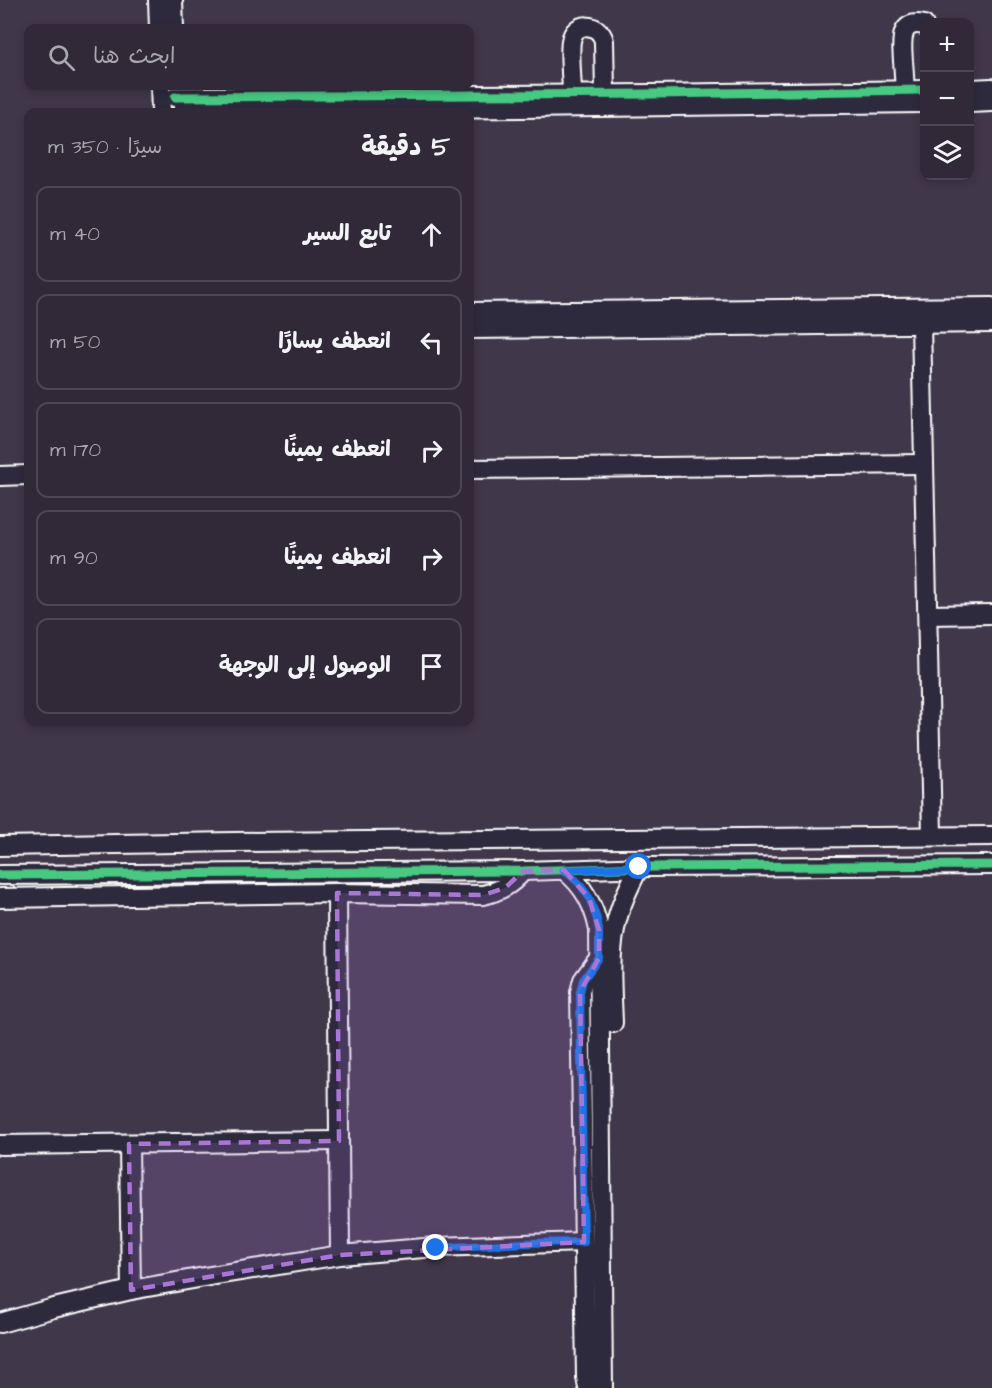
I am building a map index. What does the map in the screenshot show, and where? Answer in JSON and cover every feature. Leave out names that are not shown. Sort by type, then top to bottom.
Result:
[{"type":"street","points":[[158,0],[159,24]]},
{"type":"street","points":[[173,0],[174,24]]},
{"type":"street","points":[[905,90],[902,37],[910,26],[920,24]]},
{"type":"street","points":[[572,94],[571,39],[576,31],[588,26],[597,29],[604,41],[605,94]]},
{"type":"street","points":[[974,89],[992,88]]},
{"type":"street","points":[[160,90],[161,108]]},
{"type":"street","points":[[177,102],[253,91],[444,90],[605,94],[652,101],[920,90]]},
{"type":"street","points":[[177,102],[920,103]]},
{"type":"street","points":[[974,103],[992,102]]},
{"type":"street","points":[[474,312],[992,307]]},
{"type":"street","points":[[921,323],[933,836]]},
{"type":"street","points":[[474,329],[992,323]]},
{"type":"street","points":[[474,470],[924,464]]},
{"type":"street","points":[[0,476],[24,475]]},
{"type":"street","points":[[928,615],[992,614]]},
{"type":"street","points":[[0,846],[992,836]]},
{"type":"street","points":[[233,874],[238,857],[234,842]]},
{"type":"street","points":[[271,842],[266,857],[269,869],[273,873]]},
{"type":"street","points":[[0,875],[992,865]]},
{"type":"street","points":[[616,1388],[612,955],[618,914],[639,867]]},
{"type":"street","points":[[564,870],[584,890],[593,908],[599,930],[603,1388]]},
{"type":"street","points":[[0,898],[337,893],[483,895],[505,888],[523,871]]},
{"type":"street","points":[[337,893],[340,1256]]},
{"type":"street","points":[[588,1388],[580,992],[583,980],[599,958]]},
{"type":"street","points":[[0,1145],[339,1141]]},
{"type":"street","points":[[129,1144],[131,1290]]},
{"type":"street","points":[[0,1323],[131,1290],[210,1275],[340,1256],[436,1248],[584,1242]]},
{"type":"highlighted area","points":[[564,870],[589,898],[599,930],[599,958],[580,992],[584,1242],[340,1255],[131,1290],[129,1144],[339,1141],[337,893],[483,895],[505,888],[523,871]]},
{"type":"cycle path","points":[[175,97],[920,90]]},
{"type":"cycle path","points":[[0,875],[992,865]]},
{"type":"route","points":[[436,1248],[584,1242],[580,992],[583,980],[599,958],[600,946],[597,919],[589,897],[578,882],[564,870],[639,867]]}]
